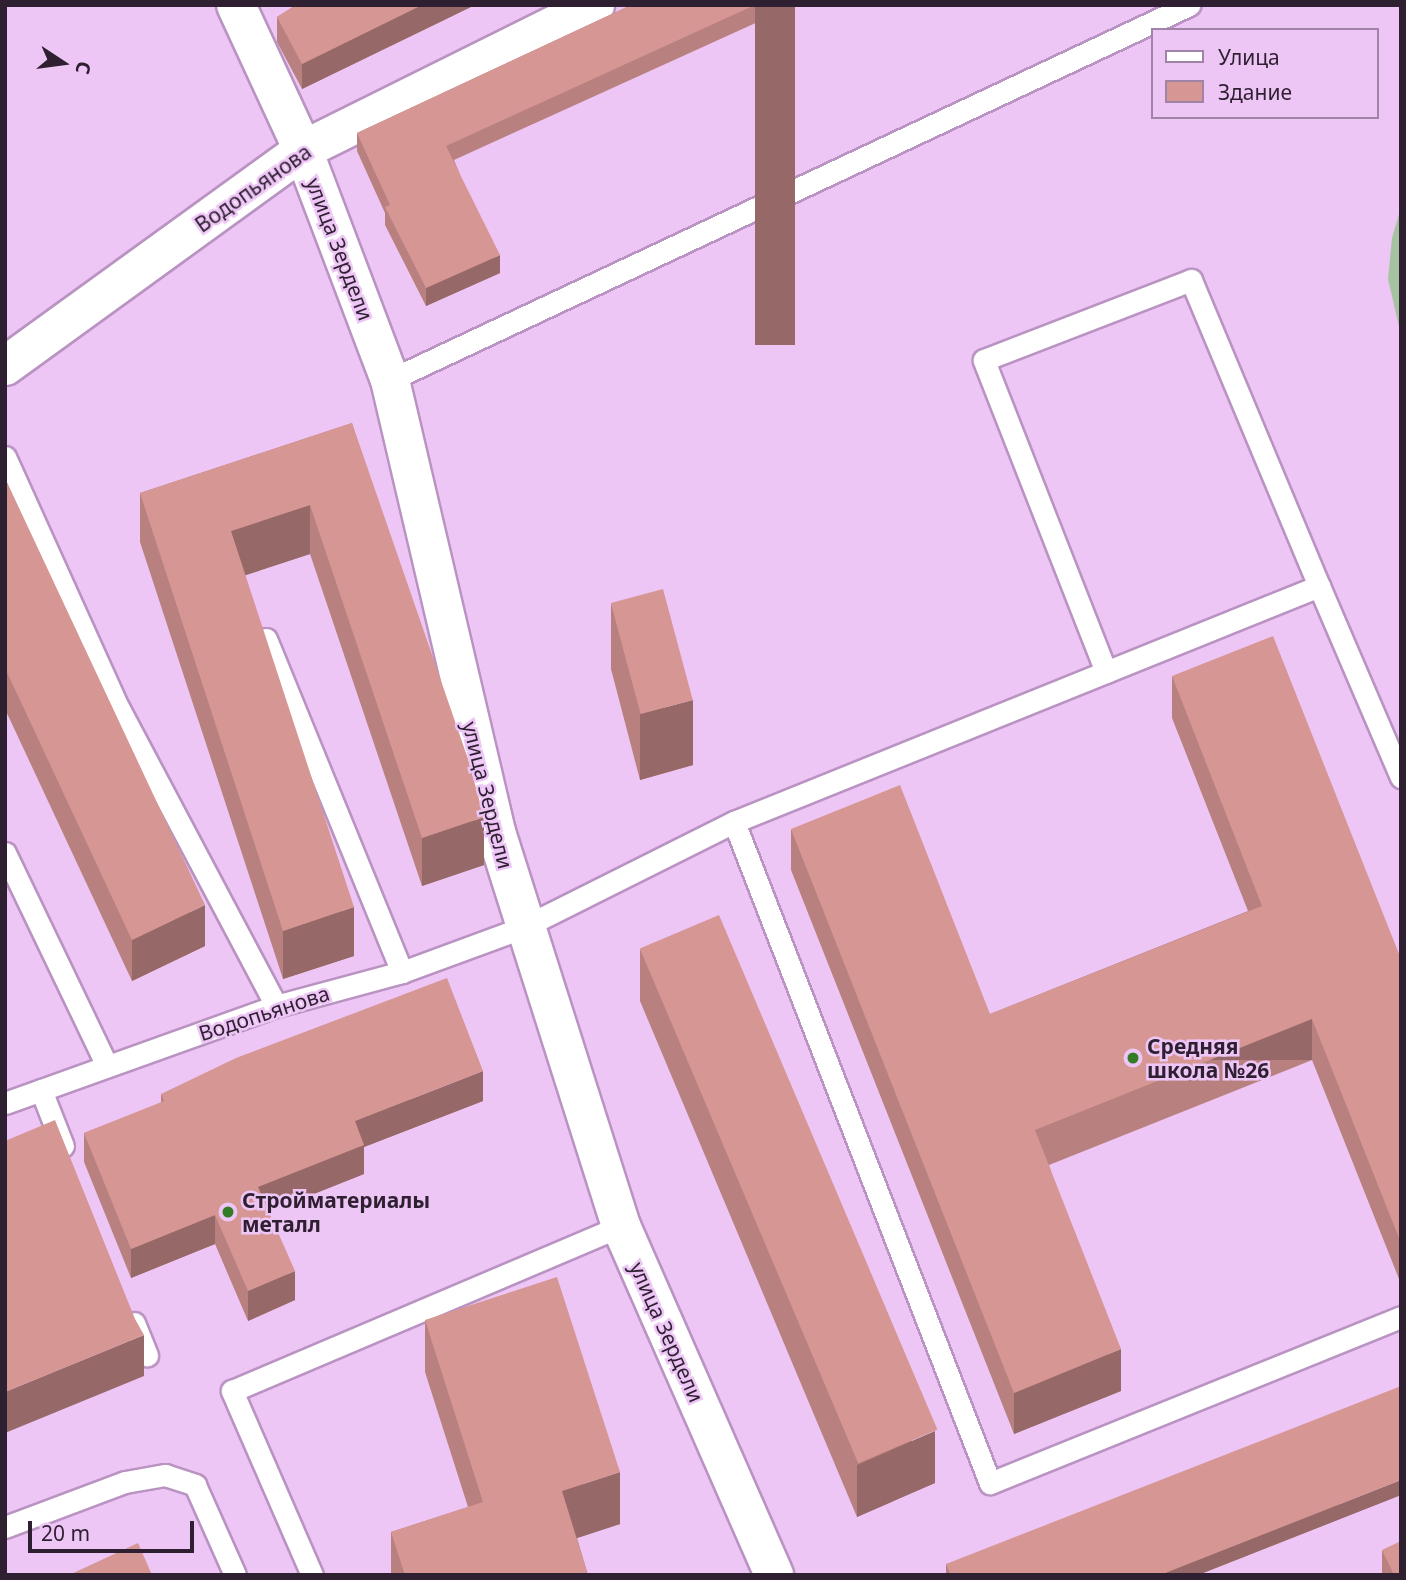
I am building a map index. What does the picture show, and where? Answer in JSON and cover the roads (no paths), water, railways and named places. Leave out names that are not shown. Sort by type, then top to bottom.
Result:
[{"type":"street","name":"улица Зердели","points":[[236,5],[303,150],[390,380],[497,835],[621,1226],[774,1575]]},
{"type":"street","name":"Водопьянова","points":[[5,366],[303,150],[595,5]]},
{"type":"lane","points":[[390,380],[1189,5]]},
{"type":"lane","points":[[1106,672],[984,360],[1191,280],[1401,777]]},
{"type":"lane","points":[[5,457],[118,707],[276,1006]]},
{"type":"lane","name":"Водопьянова","points":[[5,1103],[276,1006],[402,972],[524,927],[734,822],[1320,586]]},
{"type":"lane","points":[[266,639],[402,972]]},
{"type":"lane","points":[[734,822],[990,1483],[1401,1317]]},
{"type":"lane","points":[[5,852],[107,1066]]},
{"type":"lane","points":[[41,1090],[71,1166]]},
{"type":"lane","points":[[312,1575],[232,1391],[621,1226]]},
{"type":"lane","points":[[126,1304],[146,1355]]},
{"type":"lane","points":[[5,1527],[125,1482],[165,1475],[195,1485],[235,1575]]},
{"type":"place","name":"Средняя школа №26","points":[[1133,1058]]},
{"type":"place","name":"Стройматериалы металл","points":[[228,1212]]}]
